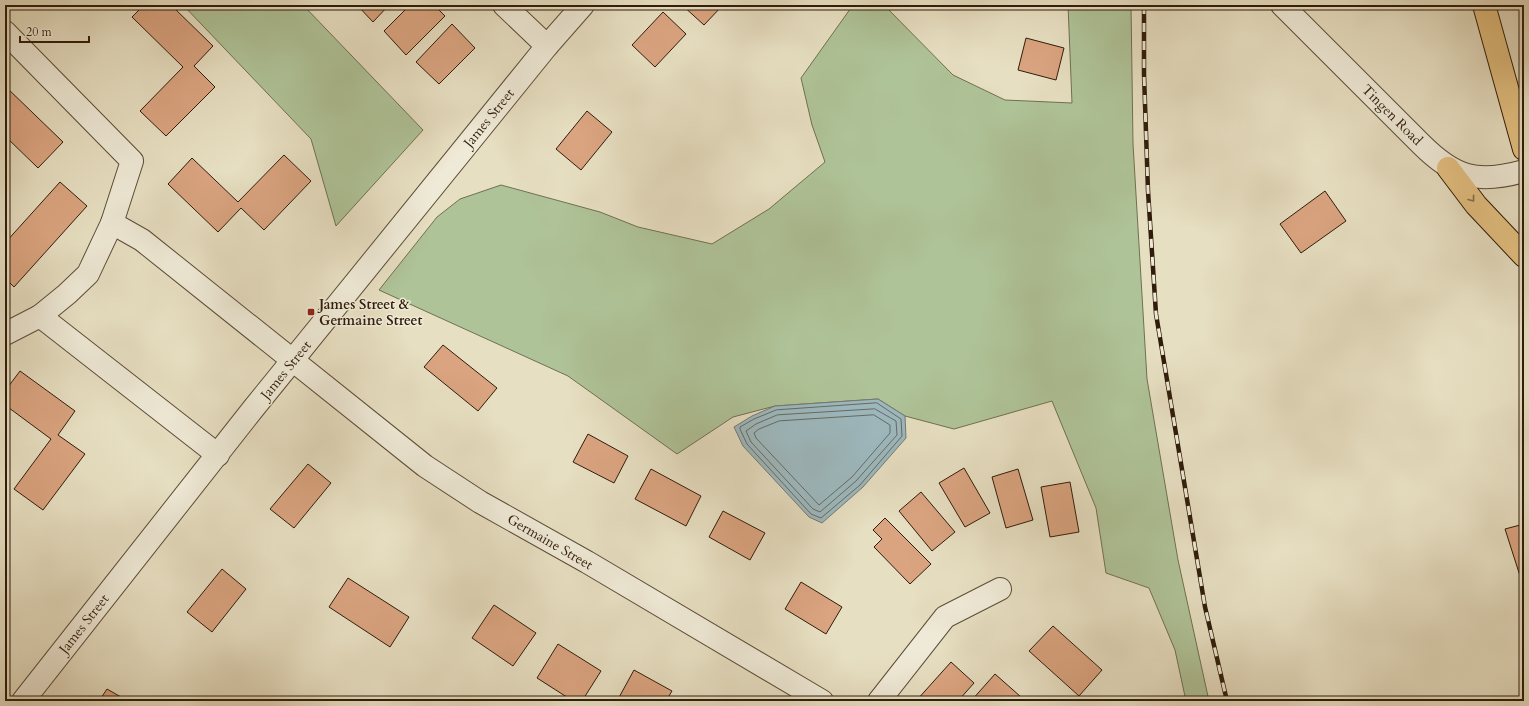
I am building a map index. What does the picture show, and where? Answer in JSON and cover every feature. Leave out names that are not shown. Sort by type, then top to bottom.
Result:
[{"type":"main road","points":[[1484,5],[1519,105],[1524,149]]},
{"type":"main road","points":[[1448,168],[1476,204],[1524,256]]},
{"type":"street","points":[[504,5],[547,46]]},
{"type":"street","name":"James Street","points":[[23,701],[292,361],[547,46],[583,5]]},
{"type":"street","name":"Tingen Road","points":[[1282,5],[1426,149],[1448,168],[1462,174],[1485,178],[1512,175],[1524,171]]},
{"type":"street","points":[[5,32],[132,162],[112,223],[88,274],[67,294],[40,316],[5,334]]},
{"type":"street","name":"Germaine Street","points":[[112,223],[142,240],[425,466],[454,486],[587,562],[822,701]]},
{"type":"street","points":[[40,316],[218,454]]},
{"type":"street","points":[[879,701],[945,617],[1000,589]]},
{"type":"green space","points":[[183,5],[303,5],[423,130],[336,226],[311,139]]},
{"type":"green space","points":[[853,5],[884,5],[953,75],[1005,100],[1072,103],[1068,5],[1131,5],[1133,144],[1147,379],[1178,560],[1209,701],[1186,701],[1175,650],[1149,588],[1106,573],[1096,508],[1052,401],[954,429],[905,416],[878,399],[775,406],[733,417],[677,454],[568,376],[379,290],[437,217],[460,199],[501,185],[600,212],[638,227],[712,244],[769,209],[825,162],[812,125],[801,78]]},
{"type":"water","points":[[878,399],[905,416],[906,438],[863,487],[822,523],[809,517],[743,446],[734,427],[752,416],[775,406]]},
{"type":"building","points":[[144,5],[171,5],[213,46],[194,66],[215,87],[166,136],[140,111],[183,67],[132,17]]},
{"type":"building","points":[[357,5],[389,5],[373,22]]},
{"type":"building","points":[[410,5],[434,5],[445,16],[406,55],[384,31]]},
{"type":"building","points":[[682,5],[723,5],[704,25]]},
{"type":"building","points":[[663,12],[686,34],[655,67],[632,45]]},
{"type":"building","points":[[452,24],[475,48],[439,84],[416,62]]},
{"type":"building","points":[[1026,38],[1064,48],[1056,80],[1018,70]]},
{"type":"building","points":[[5,86],[63,142],[38,168],[5,136]]},
{"type":"building","points":[[587,111],[612,132],[581,170],[556,149]]},
{"type":"building","points":[[284,155],[311,181],[264,230],[241,208],[218,232],[168,184],[192,158],[238,202]]},
{"type":"building","points":[[60,182],[87,206],[14,287],[5,278],[5,243]]},
{"type":"building","points":[[1325,191],[1346,221],[1301,253],[1280,224]]},
{"type":"building","points":[[443,345],[497,388],[478,411],[424,367]]},
{"type":"building","points":[[20,371],[75,411],[58,435],[85,454],[43,510],[14,489],[51,439],[5,405],[5,391]]},
{"type":"building","points":[[588,434],[628,456],[614,483],[573,462]]},
{"type":"building","points":[[308,464],[331,483],[294,528],[270,509]]},
{"type":"building","points":[[964,468],[990,513],[965,527],[939,483]]},
{"type":"building","points":[[651,469],[701,496],[686,526],[635,499]]},
{"type":"building","points":[[1018,469],[1033,520],[1006,528],[992,477]]},
{"type":"building","points":[[1070,482],[1079,532],[1050,537],[1041,487]]},
{"type":"building","points":[[921,492],[955,532],[932,551],[899,511]]},
{"type":"building","points":[[723,511],[765,533],[750,560],[709,537]]},
{"type":"building","points":[[885,518],[931,564],[910,584],[874,547],[882,539],[873,530]]},
{"type":"building","points":[[1524,524],[1524,578],[1521,579],[1505,529]]},
{"type":"building","points":[[222,569],[246,589],[212,632],[187,612]]},
{"type":"building","points":[[348,578],[409,617],[390,647],[329,607]]},
{"type":"building","points":[[801,582],[842,607],[826,634],[785,609]]},
{"type":"building","points":[[494,605],[536,633],[513,666],[472,638]]},
{"type":"building","points":[[1053,626],[1102,670],[1079,696],[1029,651]]},
{"type":"building","points":[[558,644],[601,671],[582,701],[573,701],[537,678]]},
{"type":"building","points":[[951,662],[974,683],[958,701],[916,701]]},
{"type":"building","points":[[634,670],[672,691],[666,701],[617,701]]},
{"type":"building","points":[[995,674],[1021,697],[1017,701],[971,701]]},
{"type":"building","points":[[107,689],[128,701],[99,701]]},
{"type":"railway","points":[[1144,5],[1144,74],[1148,191],[1156,314],[1205,607],[1227,701]]},
{"type":"place","name":"James Street & Germaine Street","points":[[311,312]]}]
